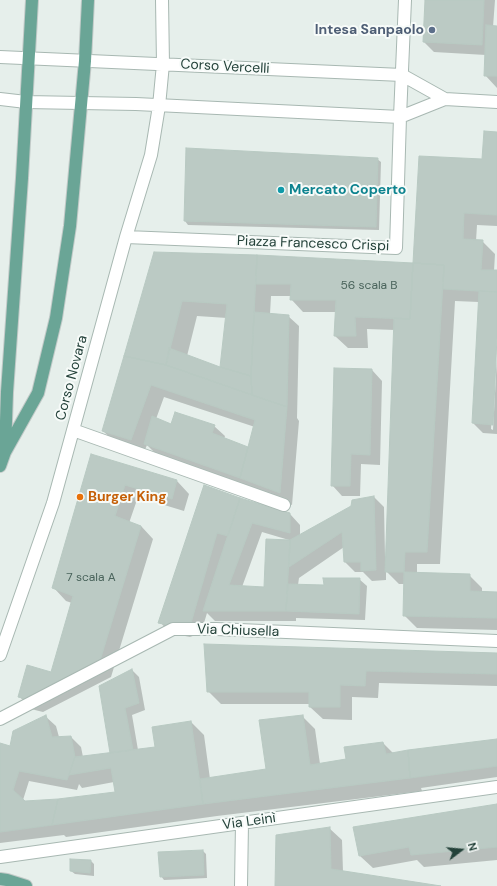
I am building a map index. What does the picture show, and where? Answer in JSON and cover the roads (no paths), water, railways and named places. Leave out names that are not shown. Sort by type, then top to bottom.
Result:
[{"type":"main road","name":"Corso Novara","points":[[5,452],[7,392],[22,178],[32,0]]},
{"type":"main road","name":"Corso Novara","points":[[0,466],[5,452],[38,393],[56,318],[70,226],[85,61],[88,0]]},
{"type":"main road","points":[[0,879],[26,886]]},
{"type":"street","name":"Corso Novara","points":[[0,655],[52,503],[150,155],[159,106],[163,64],[162,0]]},
{"type":"street","name":"Piazza Francesco Crispi","points":[[126,237],[396,248],[405,0]]},
{"type":"street","name":"Corso Vercelli","points":[[0,57],[402,75],[445,99]]},
{"type":"street","name":"Corso Vercelli","points":[[0,99],[26,102],[136,104],[400,116],[445,99],[497,102]]},
{"type":"street","points":[[73,430],[284,505]]},
{"type":"street","name":"Via Chiusella","points":[[0,719],[173,629],[216,629],[497,641]]},
{"type":"street","name":"Via Leinì","points":[[0,857],[497,787]]},
{"type":"street","points":[[241,886],[242,823]]},
{"type":"place","name":"Intesa Sanpaolo","points":[[432,30]]},
{"type":"place","name":"Mercato Coperto","points":[[281,190]]},
{"type":"place","name":"Burger King","points":[[80,497]]}]
